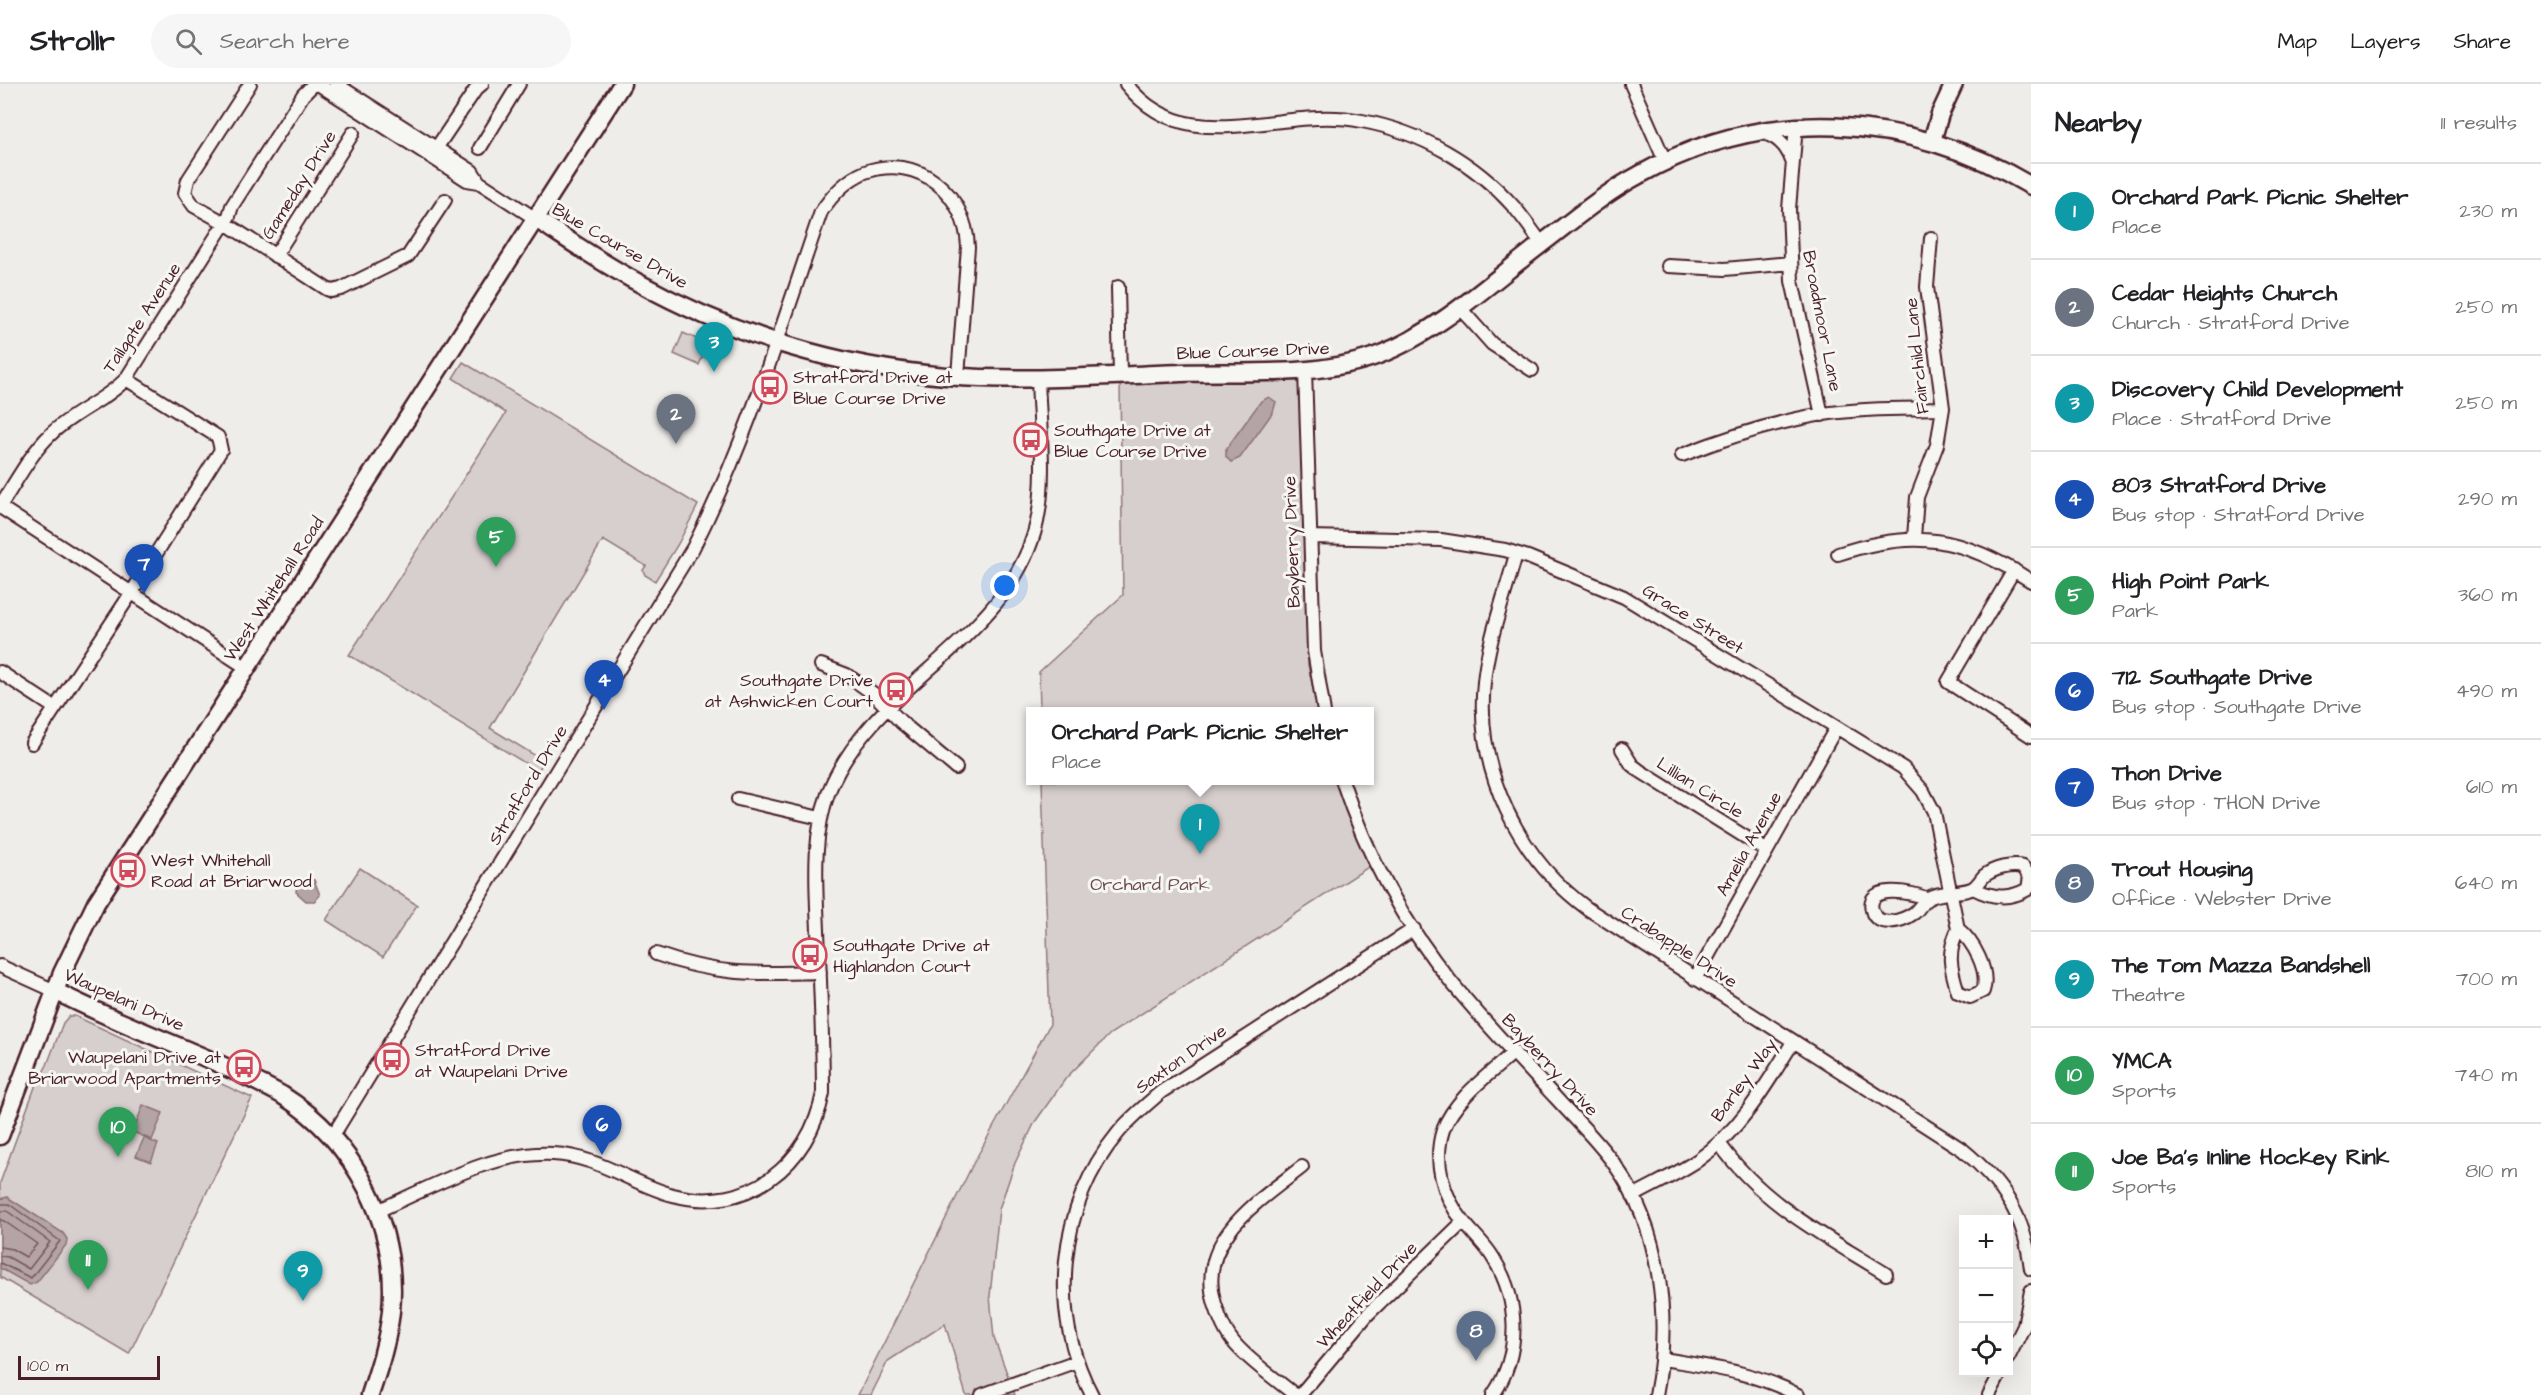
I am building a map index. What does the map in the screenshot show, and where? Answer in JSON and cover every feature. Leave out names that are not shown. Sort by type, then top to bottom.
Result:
[{"type":"main road","name":"West Whitehall Road","points":[[0,1136],[55,991],[77,939],[96,903],[622,84]]},
{"type":"main road","points":[[1932,141],[1940,114],[1954,84]]},
{"type":"main road","name":"Blue Course Drive","points":[[536,219],[641,285],[712,318],[776,342],[868,365],[958,376],[1038,377],[1305,370],[1348,365],[1385,353],[1414,339],[1459,307],[1621,185],[1665,161],[1712,142],[1758,131],[1797,126],[1872,128],[1932,141],[1971,154],[2031,186]]},
{"type":"main road","name":"Waupelani Drive","points":[[55,991],[272,1090],[304,1111],[332,1137],[361,1176],[377,1211],[388,1254],[391,1305],[386,1341],[370,1395]]},
{"type":"street","points":[[250,84],[185,187],[186,193],[194,206],[227,220],[275,256],[327,289],[332,291],[341,289],[408,256],[445,200]]},
{"type":"street","name":"Blue Course Drive","points":[[336,84],[434,152]]},
{"type":"street","points":[[434,152],[476,89],[482,84]]},
{"type":"street","points":[[480,148],[519,84]]},
{"type":"street","points":[[1126,84],[1145,104],[1158,113],[1190,126],[1212,128],[1331,117],[1361,121],[1422,139],[1451,154],[1498,189],[1542,244]]},
{"type":"street","points":[[1630,84],[1665,161]]},
{"type":"street","name":"Tailgate Avenue","points":[[0,507],[38,449],[52,432],[117,389],[126,379],[227,220],[239,210],[309,100],[314,86]]},
{"type":"street","name":"Blue Course Drive","points":[[314,86],[472,171],[479,182],[536,219]]},
{"type":"street","name":"Broadmoor Lane","points":[[1797,126],[1789,209],[1791,263],[1801,326],[1822,414]]},
{"type":"street","points":[[1758,131],[1780,141],[1786,148],[1792,163]]},
{"type":"street","name":"Gameday Drive","points":[[275,256],[353,133]]},
{"type":"street","name":"Stratford Drive","points":[[332,1137],[693,548],[718,499],[821,212],[832,196],[847,183],[864,173],[883,168],[899,168],[929,178],[944,189],[963,215],[968,247],[958,376]]},
{"type":"street","name":"Fairchild Lane","points":[[1914,538],[1917,497],[1937,445],[1943,408],[1927,287],[1931,238]]},
{"type":"street","points":[[1668,266],[1725,269],[1791,263]]},
{"type":"street","points":[[1118,287],[1120,375]]},
{"type":"street","points":[[1459,307],[1492,344],[1533,370]]},
{"type":"street","name":"Bayberry Drive","points":[[1305,370],[1314,651],[1323,707]]},
{"type":"street","points":[[377,1211],[491,1162],[533,1154],[574,1156],[595,1162],[674,1196],[698,1200],[732,1196],[760,1186],[796,1156],[805,1143],[820,1111],[823,1093],[816,872],[820,820],[839,771],[854,746],[889,708],[989,613],[1017,575],[1031,543],[1040,499],[1038,377]]},
{"type":"street","points":[[32,743],[132,592],[221,450],[218,437],[126,379]]},
{"type":"street","points":[[1682,455],[1757,429],[1822,414],[1943,408]]},
{"type":"street","points":[[0,507],[246,668]]},
{"type":"street","name":"Grace Street","points":[[1310,537],[1441,540],[1516,554],[1624,597],[1903,768],[1923,791],[1934,812],[1958,929]]},
{"type":"street","points":[[1838,554],[1874,543],[1914,538],[1953,544],[1977,551],[2031,581]]},
{"type":"street","name":"Crabapple Drive","points":[[1516,554],[1487,662],[1484,683],[1485,736],[1493,775],[1504,805],[1533,854],[1569,894],[1606,922],[1976,1160],[2001,1186],[2027,1228],[2031,1269]]},
{"type":"street","points":[[2014,570],[1948,682],[2031,735]]},
{"type":"street","points":[[821,665],[856,680],[889,708],[901,722],[956,768]]},
{"type":"street","points":[[0,672],[56,708]]},
{"type":"street","name":"Amelia Avenue","points":[[1695,979],[1836,728]]},
{"type":"street","name":"Lillian Circle","points":[[1622,749],[1636,769],[1766,850]]},
{"type":"street","name":"Bayberry Drive","points":[[1344,785],[1375,862],[1414,929],[1450,980],[1600,1146],[1616,1166],[1633,1196],[1654,1256],[1660,1287],[1663,1359],[1656,1395]]},
{"type":"street","points":[[738,800],[794,813],[798,817],[820,820]]},
{"type":"street","points":[[1927,898],[1973,888]]},
{"type":"street","name":"Saxton Drive","points":[[1092,1395],[1077,1361],[1067,1324],[1064,1291],[1070,1232],[1079,1200],[1093,1169],[1117,1133],[1161,1092],[1414,929]]},
{"type":"street","points":[[1958,929],[1972,942],[1985,986],[1983,990],[1970,997],[1958,992],[1951,966],[1951,947],[1958,929]]},
{"type":"street","points":[[656,954],[722,972],[761,974],[820,972]]},
{"type":"street","name":"Waupelani Drive","points":[[0,966],[55,991]]},
{"type":"street","name":"Barley Way","points":[[1633,1196],[1669,1178],[1719,1143],[1740,1122],[1793,1042]]},
{"type":"street","points":[[1493,1395],[1510,1359],[1514,1325],[1513,1308],[1501,1272],[1492,1255],[1463,1222],[1445,1192],[1439,1158],[1443,1130],[1458,1105],[1514,1052]]},
{"type":"street","points":[[1719,1143],[1742,1172],[1788,1212],[1886,1274]]},
{"type":"street","points":[[1295,1395],[1235,1344],[1220,1321],[1211,1282],[1218,1250],[1231,1226],[1302,1167]]},
{"type":"street","name":"Wheatfield Drive","points":[[1300,1395],[1368,1314],[1463,1222]]},
{"type":"street","points":[[2013,1348],[2024,1326],[2031,1291]]},
{"type":"street","points":[[1663,1359],[1722,1368],[1754,1376],[1798,1395]]},
{"type":"street","points":[[982,1395],[1077,1361]]},
{"type":"street","points":[[1989,1395],[1998,1377]]},
{"type":"green space","points":[[683,333],[708,344],[699,365],[674,354]]},
{"type":"green space","points":[[463,362],[698,505],[655,581],[645,575],[643,570],[646,566],[603,540],[490,728],[544,761],[538,771],[349,655],[506,413],[453,378]]},
{"type":"green space","points":[[1296,379],[1300,398],[1308,665],[1317,707],[1040,707],[1039,672],[1123,595],[1120,383]]},
{"type":"green space","name":"Orchard Park","points":[[1042,785],[1338,785],[1370,866],[1110,1034],[1066,1078],[1035,1122],[1015,1163],[999,1209],[990,1296],[994,1338],[1015,1395],[966,1395],[945,1324],[888,1361],[871,1395],[858,1395],[973,1164],[1050,1024]]},
{"type":"green space","points":[[360,868],[417,905],[383,957],[326,920]]},
{"type":"green space","points":[[69,1016],[75,1016],[252,1098],[129,1354],[0,1277],[0,1183],[35,1087],[47,1065],[63,1023]]},
{"type":"water","points":[[1269,397],[1276,402],[1273,412],[1240,458],[1231,462],[1226,457],[1226,449],[1261,401]]},
{"type":"water","points":[[306,878],[314,880],[320,895],[315,901],[306,901],[296,892],[297,881]]},
{"type":"water","points":[[143,1105],[163,1113],[152,1140],[133,1132]]},
{"type":"water","points":[[144,1138],[158,1144],[151,1162],[136,1156]]},
{"type":"water","points":[[7,1197],[63,1233],[67,1239],[66,1245],[37,1282],[30,1285],[0,1268],[0,1199]]},
{"type":"place","name":"Discovery Child Development","points":[[714,372]]},
{"type":"place","name":"Stratford Drive at Blue Course Drive","points":[[770,387]]},
{"type":"place","name":"Southgate Drive at Blue Course Drive","points":[[1031,440]]},
{"type":"place","name":"Cedar Heights Church","points":[[676,444]]},
{"type":"place","name":"High Point Park","points":[[496,567]]},
{"type":"place","name":"Thon Drive","points":[[144,594]]},
{"type":"place","name":"Southgate Drive at Ashwicken Court","points":[[896,690]]},
{"type":"place","name":"803 Stratford Drive","points":[[604,710]]},
{"type":"place","name":"Orchard Park Picnic Shelter","points":[[1200,854]]},
{"type":"place","name":"West Whitehall Road at Briarwood","points":[[128,870]]},
{"type":"place","name":"Southgate Drive at Highlandon Court","points":[[810,955]]},
{"type":"place","name":"Stratford Drive at Waupelani Drive","points":[[392,1060]]},
{"type":"place","name":"Waupelani Drive at Briarwood Apartments","points":[[244,1067]]},
{"type":"place","name":"712 Southgate Drive","points":[[602,1155]]},
{"type":"place","name":"YMCA","points":[[118,1157]]},
{"type":"place","name":"Joe Ba's Inline Hockey Rink","points":[[88,1290]]},
{"type":"place","name":"The Tom Mazza Bandshell","points":[[303,1301]]},
{"type":"place","name":"Trout Housing","points":[[1476,1361]]}]
